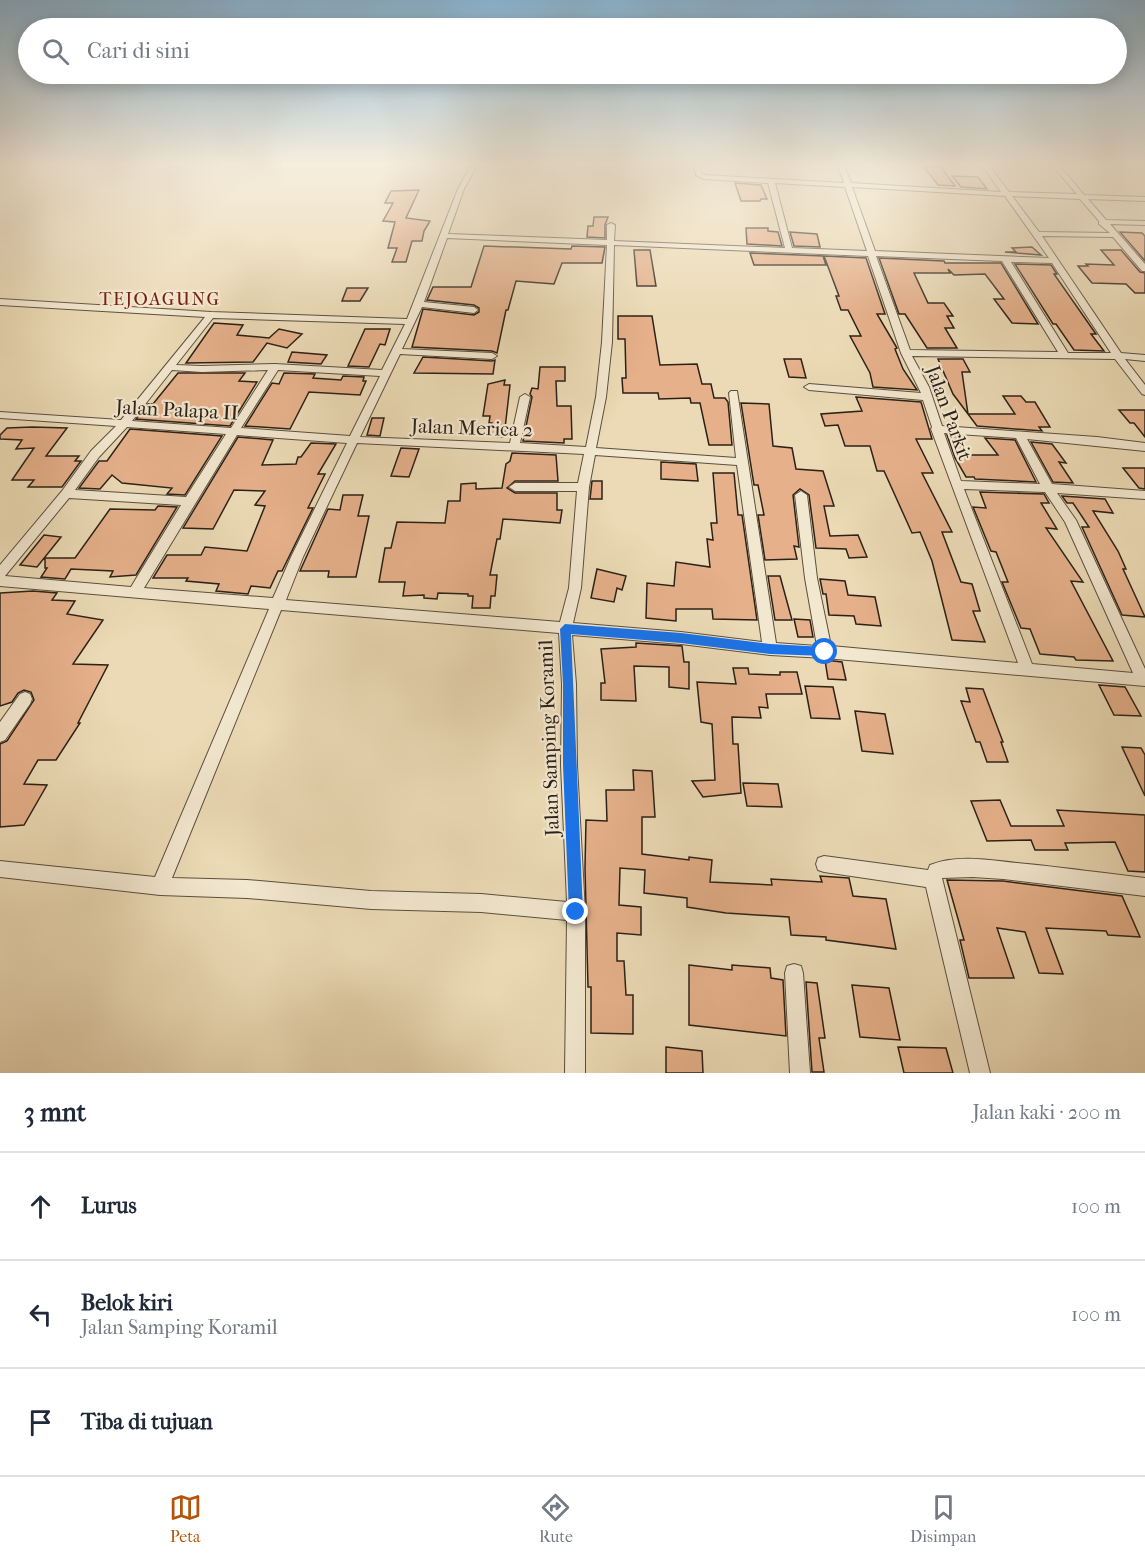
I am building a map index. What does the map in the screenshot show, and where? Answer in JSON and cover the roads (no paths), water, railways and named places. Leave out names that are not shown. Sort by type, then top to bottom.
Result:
[{"type":"street","points":[[160,886],[297,556],[419,304],[453,215]]},
{"type":"street","points":[[780,215],[789,250]]},
{"type":"street","name":"Jalan Parkit","points":[[858,215],[906,353],[927,398],[936,429],[1028,671]]},
{"type":"street","points":[[1023,215],[1118,356],[1145,392]]},
{"type":"street","points":[[1096,215],[1145,269]]},
{"type":"street","points":[[1102,222],[1145,223]]},
{"type":"street","name":"Jalan Samping Koramil","points":[[575,1073],[576,912],[570,777],[569,684],[565,629],[575,588],[583,487],[601,397],[606,353],[611,225]]},
{"type":"street","points":[[1037,234],[1115,235]]},
{"type":"street","points":[[446,236],[1055,261]]},
{"type":"street","points":[[1005,259],[1064,354]]},
{"type":"street","points":[[0,302],[211,315],[409,322]]},
{"type":"street","points":[[419,304],[474,310]]},
{"type":"street","points":[[0,574],[66,494],[95,454],[123,425],[211,315]]},
{"type":"street","points":[[396,351],[492,356]]},
{"type":"street","points":[[906,353],[1064,354],[1145,358]]},
{"type":"street","points":[[168,367],[202,369],[275,367],[386,373]]},
{"type":"street","points":[[134,593],[189,501],[275,367]]},
{"type":"street","points":[[809,387],[927,398]]},
{"type":"street","points":[[734,393],[741,462],[770,649]]},
{"type":"street","points":[[514,447],[525,397]]},
{"type":"street","name":"Jalan Palapa II","points":[[0,415],[352,440]]},
{"type":"street","points":[[936,429],[1145,447]]},
{"type":"street","points":[[0,581],[681,638],[770,649],[1144,680],[1070,520],[1048,488],[1019,435]]},
{"type":"street","name":"Jalan Merica 2","points":[[352,440],[591,451],[741,462]]},
{"type":"street","points":[[957,485],[1048,488],[1145,495]]},
{"type":"street","points":[[515,487],[583,487]]},
{"type":"street","points":[[66,494],[189,501]]},
{"type":"street","points":[[801,495],[811,578],[825,652]]},
{"type":"street","points":[[0,735],[25,699]]},
{"type":"street","points":[[824,864],[933,879]]},
{"type":"street","points":[[0,869],[160,886],[247,889],[371,900],[481,903],[576,912]]},
{"type":"street","points":[[981,1073],[933,879],[939,869],[976,869],[1145,887]]},
{"type":"street","points":[[794,974],[800,1073]]},
{"type":"district","name":"TEJOAGUNG","points":[[160,299]]}]
